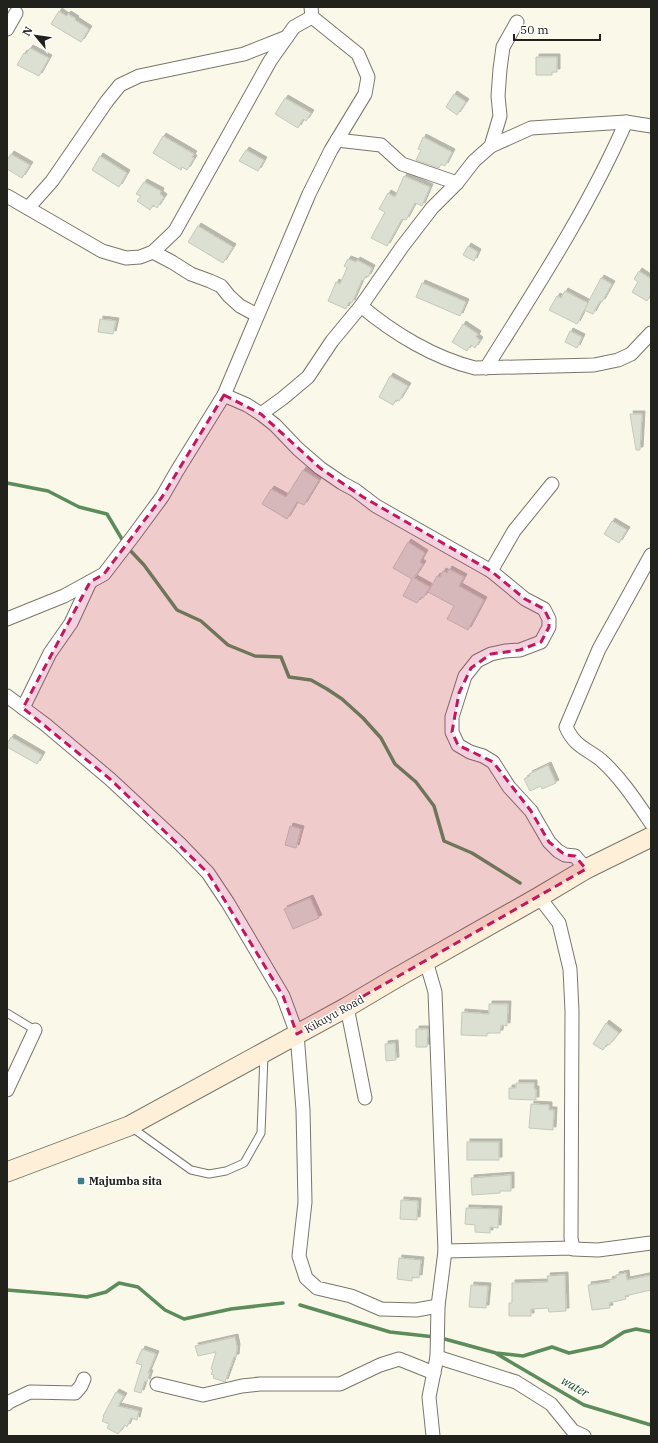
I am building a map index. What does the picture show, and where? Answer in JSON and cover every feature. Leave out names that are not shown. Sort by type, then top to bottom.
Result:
[{"type":"main road","name":"Kikuyu Road","points":[[7,1172],[129,1126],[348,1007],[586,869],[651,837]]},
{"type":"street","points":[[7,196],[102,251],[126,258],[140,257],[153,252],[175,231],[270,61],[294,27],[312,12],[358,54],[368,77],[365,94],[337,140],[309,194],[224,395],[162,497],[104,574],[64,596],[7,619]]},
{"type":"street","points":[[7,29],[16,13]]},
{"type":"street","points":[[491,146],[500,116],[498,96],[503,47],[517,22]]},
{"type":"street","points":[[28,208],[52,181],[120,85],[139,76],[244,54],[287,37]]},
{"type":"street","points":[[486,368],[565,242],[612,155],[626,122]]},
{"type":"street","points":[[261,414],[283,398],[308,376],[332,341],[361,306],[402,247],[432,208],[457,184],[474,161],[491,146],[531,128],[626,122],[651,126]]},
{"type":"street","points":[[337,140],[381,145],[402,164],[457,184]]},
{"type":"street","points":[[153,252],[192,274],[220,286],[228,296],[240,306],[257,315]]},
{"type":"street","points":[[361,306],[380,322],[429,351],[458,364],[475,368],[594,365],[618,360],[631,354],[651,333]]},
{"type":"street","points":[[224,395],[261,414],[275,425],[320,468],[355,490],[363,497],[491,571],[525,599],[544,609],[549,619],[548,627],[541,642],[520,650],[491,654],[478,661],[470,668],[465,676],[452,717],[452,732],[458,745],[493,762],[509,787],[531,812],[549,842],[565,855],[575,856],[586,869]]},
{"type":"street","points":[[491,571],[514,531],[552,484]]},
{"type":"street","points":[[651,555],[599,649],[566,727],[570,737],[582,748],[601,760],[628,789],[651,823]]},
{"type":"street","points":[[23,708],[50,653],[71,623],[90,582]]},
{"type":"street","points":[[7,696],[46,725],[110,780],[180,844],[208,873],[228,903],[283,996],[298,1034],[303,1110],[305,1202],[299,1256],[306,1278],[317,1288],[351,1296],[381,1309],[416,1310],[438,1306]]},
{"type":"street","points":[[539,897],[559,923],[570,969],[572,1011],[571,1238],[573,1248]]},
{"type":"street","points":[[426,961],[435,992],[445,1251],[438,1306],[437,1357],[429,1397],[433,1436]]},
{"type":"street","points":[[348,1007],[365,1098]]},
{"type":"street","points":[[7,1090],[35,1030]]},
{"type":"street","points":[[445,1251],[573,1248],[598,1250],[651,1243]]},
{"type":"street","points":[[437,1357],[516,1382],[552,1404],[573,1431],[584,1436]]},
{"type":"street","points":[[157,1384],[203,1395],[242,1386],[260,1384],[340,1384],[380,1365],[399,1359],[434,1373]]},
{"type":"street","points":[[7,1404],[30,1392],[75,1393],[81,1386],[84,1379]]},
{"type":"lane","points":[[7,1013],[35,1030]]},
{"type":"lane","points":[[129,1126],[191,1170],[209,1174],[226,1171],[244,1163],[261,1133],[264,1053]]},
{"type":"highlighted area","points":[[224,395],[261,414],[320,468],[363,497],[491,571],[525,599],[544,609],[549,619],[549,627],[541,642],[520,650],[491,654],[471,668],[459,693],[452,732],[458,745],[493,762],[531,811],[549,842],[565,855],[575,856],[586,869],[297,1034],[283,996],[208,873],[110,779],[23,708],[90,582],[104,574],[162,497]]},
{"type":"building","points":[[59,11],[66,16],[68,14],[89,29],[81,42],[51,24]]},
{"type":"building","points":[[30,48],[49,58],[39,76],[17,65],[24,53],[26,54]]},
{"type":"building","points":[[536,57],[557,57],[557,72],[552,72],[552,75],[536,75]]},
{"type":"building","points":[[454,94],[466,102],[457,115],[446,107]]},
{"type":"building","points":[[285,98],[311,113],[306,121],[303,119],[298,128],[275,114]]},
{"type":"building","points":[[163,136],[194,154],[192,157],[194,158],[187,170],[182,167],[181,170],[153,153]]},
{"type":"building","points":[[423,137],[452,152],[445,166],[441,164],[439,168],[416,160],[421,150],[418,149]]},
{"type":"building","points":[[246,150],[264,160],[258,171],[239,161]]},
{"type":"building","points":[[11,154],[30,165],[22,178],[7,169],[7,160]]},
{"type":"building","points":[[100,156],[127,173],[119,187],[92,170]]},
{"type":"building","points":[[404,176],[430,187],[422,206],[415,203],[406,220],[402,219],[387,246],[371,238],[385,212],[379,209],[388,193],[395,197]]},
{"type":"building","points":[[144,182],[161,191],[160,194],[164,197],[157,208],[153,205],[150,210],[137,201],[141,196],[136,194]]},
{"type":"building","points":[[198,226],[233,247],[223,263],[188,242]]},
{"type":"building","points":[[468,246],[478,252],[474,261],[463,255]]},
{"type":"building","points":[[348,259],[356,262],[357,260],[372,268],[368,277],[366,276],[363,281],[362,280],[352,303],[349,302],[346,309],[328,301],[336,282],[340,284],[347,268],[344,266]]},
{"type":"building","points":[[639,271],[651,279],[651,294],[647,301],[632,292],[638,282],[634,279]]},
{"type":"building","points":[[601,278],[612,284],[593,314],[584,310]]},
{"type":"building","points":[[422,283],[466,302],[460,316],[416,297]]},
{"type":"building","points":[[565,291],[588,303],[577,324],[549,310],[557,296],[561,298]]},
{"type":"building","points":[[100,319],[116,321],[113,334],[98,332]]},
{"type":"building","points":[[463,324],[478,334],[476,337],[480,340],[475,348],[471,345],[467,351],[452,342]]},
{"type":"building","points":[[570,331],[582,337],[577,348],[565,342]]},
{"type":"building","points":[[390,376],[408,386],[399,401],[396,400],[393,405],[379,397]]},
{"type":"building","points":[[630,414],[642,414],[640,450],[636,450]]},
{"type":"building","points":[[303,470],[319,480],[304,505],[297,502],[287,519],[262,504],[271,489],[286,497]]},
{"type":"building","points":[[612,521],[627,530],[619,543],[604,534]]},
{"type":"building","points":[[408,542],[425,553],[420,562],[423,564],[414,578],[430,587],[423,598],[421,597],[417,603],[403,596],[412,579],[393,568]]},
{"type":"building","points":[[449,569],[464,577],[459,586],[484,600],[468,630],[447,619],[454,606],[428,592],[437,576],[440,577],[443,571],[447,573]]},
{"type":"building","points":[[11,737],[42,755],[37,764],[7,747]]},
{"type":"building","points":[[548,765],[556,783],[542,789],[541,786],[530,791],[524,779],[530,776],[529,774]]},
{"type":"building","points":[[290,826],[301,829],[296,848],[285,845]]},
{"type":"building","points":[[310,898],[319,918],[293,929],[284,909]]},
{"type":"building","points":[[489,1004],[508,1004],[507,1026],[501,1025],[500,1033],[487,1033],[487,1036],[461,1035],[462,1012],[489,1014]]},
{"type":"building","points":[[606,1023],[619,1033],[603,1050],[593,1044]]},
{"type":"building","points":[[416,1029],[428,1029],[427,1047],[416,1047]]},
{"type":"building","points":[[395,1043],[396,1060],[386,1061],[385,1044]]},
{"type":"building","points":[[516,1083],[534,1083],[534,1089],[536,1089],[536,1100],[509,1099],[509,1088],[516,1088]]},
{"type":"building","points":[[531,1104],[549,1105],[549,1110],[554,1110],[553,1130],[529,1128]]},
{"type":"building","points":[[467,1142],[499,1142],[499,1160],[467,1160]]},
{"type":"building","points":[[511,1175],[511,1191],[472,1195],[471,1178]]},
{"type":"building","points":[[401,1200],[418,1201],[417,1220],[400,1219]]},
{"type":"building","points":[[466,1208],[499,1209],[498,1228],[490,1227],[490,1233],[475,1232],[475,1225],[465,1224]]},
{"type":"building","points":[[399,1258],[421,1260],[419,1278],[412,1277],[412,1281],[397,1279]]},
{"type":"building","points":[[626,1273],[627,1280],[651,1275],[651,1290],[625,1296],[626,1299],[609,1303],[610,1308],[592,1310],[588,1285],[610,1282],[609,1280],[616,1278],[616,1275]]},
{"type":"building","points":[[565,1275],[566,1311],[549,1312],[548,1308],[531,1309],[531,1316],[509,1316],[509,1303],[512,1303],[512,1283],[548,1282],[547,1276]]},
{"type":"building","points":[[471,1285],[488,1286],[486,1308],[469,1307]]},
{"type":"building","points":[[235,1337],[237,1347],[236,1357],[234,1357],[225,1382],[213,1378],[214,1375],[211,1374],[213,1370],[211,1369],[216,1352],[198,1356],[195,1346]]},
{"type":"building","points":[[142,1349],[156,1354],[148,1373],[150,1373],[147,1382],[145,1381],[141,1393],[134,1391],[142,1365],[136,1363]]},
{"type":"building","points":[[116,1392],[124,1396],[118,1406],[139,1411],[137,1420],[131,1418],[127,1427],[125,1425],[118,1434],[107,1428],[109,1424],[102,1421],[103,1416]]},
{"type":"waterway","points":[[7,483],[48,491],[79,507],[107,514],[126,546],[144,565],[177,610],[201,621],[228,645],[255,656],[281,657],[289,677],[311,680],[342,699],[363,718],[381,738],[395,764],[416,782],[434,806],[444,841],[472,853],[520,883]]},
{"type":"waterway","points":[[7,1290],[87,1297],[106,1292],[119,1283],[138,1287],[165,1310],[184,1319],[231,1309],[283,1303]]},
{"type":"waterway","points":[[300,1305],[390,1332],[435,1337]]},
{"type":"waterway","points":[[441,1338],[496,1353],[523,1356],[552,1347],[569,1353],[602,1346],[624,1332],[636,1329],[651,1332]]},
{"type":"waterway","name":"water","points":[[497,1354],[584,1405],[651,1425]]},
{"type":"place","name":"Majumba sita","points":[[81,1181]]}]
